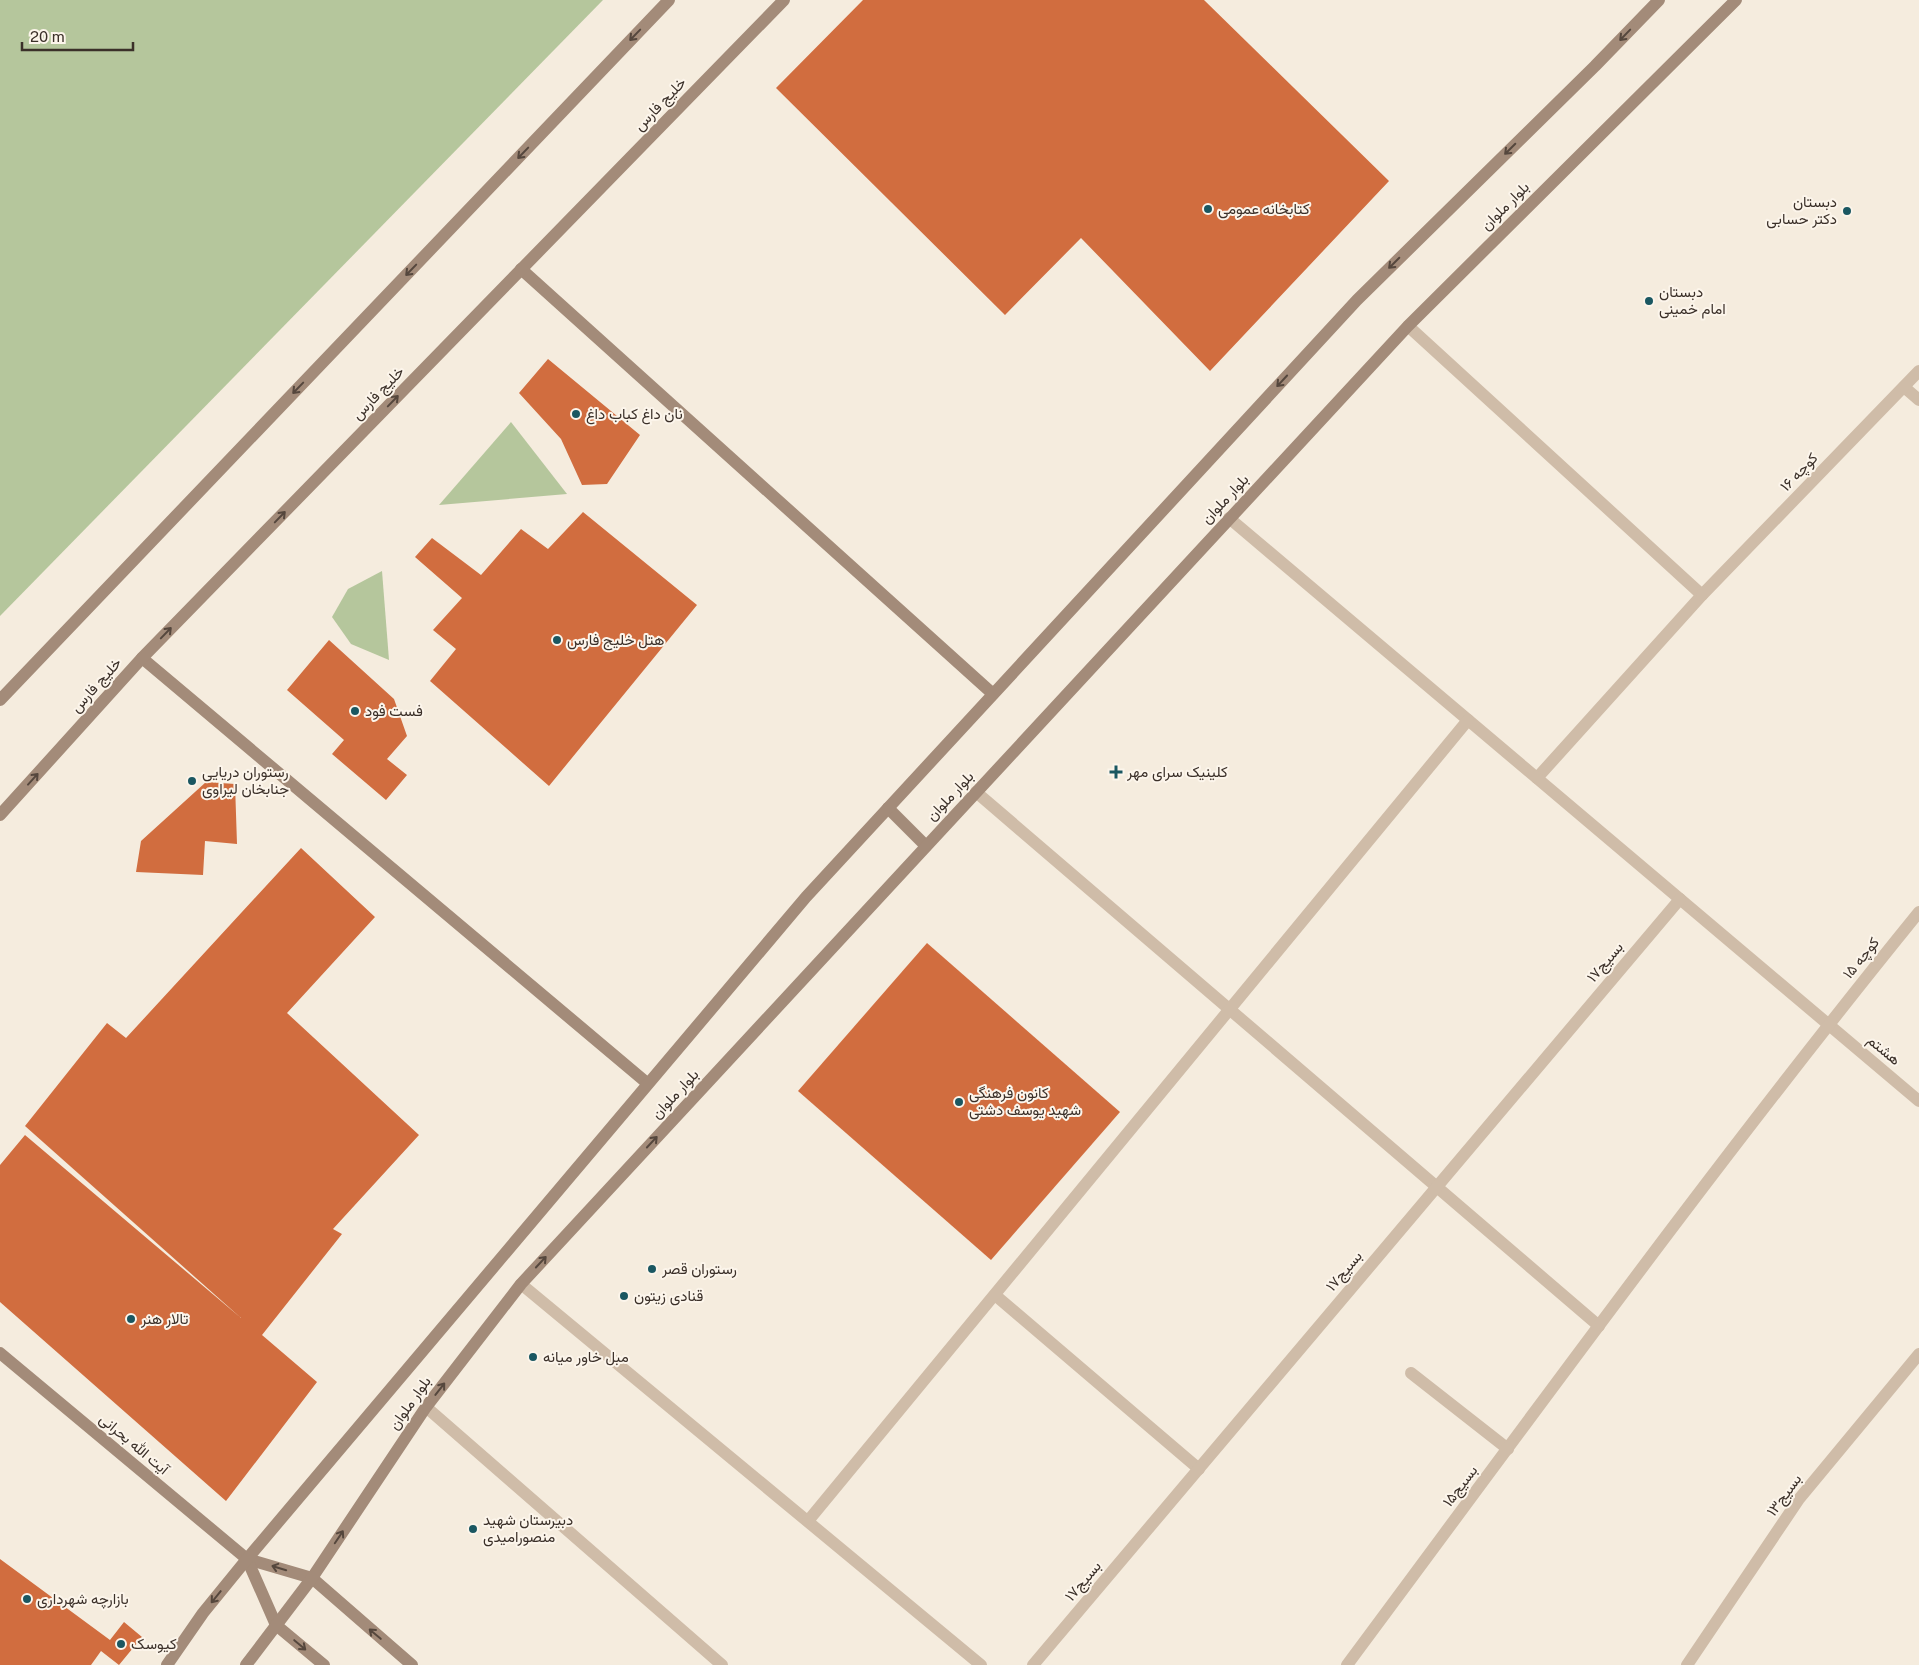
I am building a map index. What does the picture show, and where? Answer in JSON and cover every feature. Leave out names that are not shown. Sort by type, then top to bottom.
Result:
[{"type":"main road","points":[[0,700],[669,0]]},
{"type":"main road","name":"خلیج فارس","points":[[0,815],[142,658],[784,0]]},
{"type":"main road","name":"بلوار ملوان","points":[[167,1665],[203,1613],[247,1559],[806,897],[1357,300],[1595,66],[1659,0]]},
{"type":"main road","name":"بلوار ملوان","points":[[246,1665],[312,1578],[426,1407],[521,1284],[1408,326],[1736,0]]},
{"type":"main road","points":[[521,269],[993,694]]},
{"type":"main road","points":[[142,658],[647,1083]]},
{"type":"main road","points":[[888,808],[926,846]]},
{"type":"main road","name":"آیت الله بحرانی","points":[[0,1353],[247,1559]]},
{"type":"main road","points":[[247,1559],[312,1578],[412,1665]]},
{"type":"main road","points":[[247,1559],[276,1625],[324,1665]]},
{"type":"street","points":[[1408,326],[1702,596]]},
{"type":"street","name":"کوچه ۱۶","points":[[1537,778],[1702,596],[1919,371]]},
{"type":"street","points":[[1904,387],[1919,400]]},
{"type":"street","name":"هشتم","points":[[1229,518],[1919,1101]]},
{"type":"street","points":[[808,1521],[1468,720]]},
{"type":"street","points":[[976,792],[1599,1326]]},
{"type":"street","name":"بسیج۱۷","points":[[1033,1665],[1680,899]]},
{"type":"street","name":"کوچه ۱۵","points":[[1599,1326],[1828,1025],[1919,912]]},
{"type":"street","points":[[521,1284],[981,1665]]},
{"type":"street","points":[[995,1295],[1199,1468]]},
{"type":"street","name":"بسیج۱۵","points":[[1347,1665],[1599,1326]]},
{"type":"street","name":"بسیج۱۳","points":[[1687,1665],[1799,1499],[1919,1354]]},
{"type":"street","points":[[1411,1373],[1508,1449]]},
{"type":"street","points":[[426,1407],[722,1665]]},
{"type":"green space","points":[[0,0],[603,0],[0,616]]},
{"type":"green space","points":[[511,422],[567,494],[439,505]]},
{"type":"green space","points":[[382,571],[389,660],[351,644],[332,617],[348,589]]},
{"type":"building","name":"کتابخانه عمومی","points":[[863,0],[1204,0],[1389,181],[1210,371],[1081,238],[1005,315],[776,88]]},
{"type":"building","name":"نان داغ کباب داغ","points":[[548,359],[640,435],[607,484],[582,485],[561,439],[519,393]]},
{"type":"building","name":"هتل خلیج فارس","points":[[583,512],[697,605],[549,786],[430,681],[456,649],[433,630],[462,598],[415,557],[432,538],[481,575],[521,529],[548,549]]},
{"type":"building","name":"فست فود","points":[[329,640],[394,699],[407,736],[387,759],[407,775],[386,800],[332,754],[344,740],[287,690]]},
{"type":"building","points":[[206,782],[235,784],[237,844],[205,841],[203,875],[136,872],[141,841]]},
{"type":"building","points":[[301,848],[375,917],[287,1013],[419,1135],[333,1229],[342,1234],[262,1335],[317,1382],[226,1501],[0,1302],[0,1165],[25,1135],[241,1318],[25,1126],[107,1023],[126,1038]]},
{"type":"building","name":"کانون فرهنگی شهید یوسف دشتی","points":[[927,943],[1120,1112],[991,1260],[798,1091]]},
{"type":"building","name":"بازارچه شهرداری","points":[[0,1559],[110,1640],[124,1622],[142,1637],[119,1665],[101,1651],[91,1665],[0,1665]]},
{"type":"place","name":"کتابخانه عمومی","points":[[1208,209]]},
{"type":"place","name":"دبستان دکتر حسابی","points":[[1847,211]]},
{"type":"place","name":"دبستان امام خمینی","points":[[1649,301]]},
{"type":"place","name":"نان داغ کباب داغ","points":[[576,414]]},
{"type":"place","name":"هتل خلیج فارس","points":[[557,640]]},
{"type":"place","name":"فست فود","points":[[355,711]]},
{"type":"place","name":"کلینیک سرای مهر","points":[[1116,772]]},
{"type":"place","name":"رستوران دریایی جنابخان لیراوی","points":[[192,781]]},
{"type":"place","name":"کانون فرهنگی شهید یوسف دشتی","points":[[959,1102]]},
{"type":"place","name":"رستوران قصر","points":[[652,1269]]},
{"type":"place","name":"قنادى زیتون","points":[[624,1296]]},
{"type":"place","name":"تالار هنر","points":[[131,1319]]},
{"type":"place","name":"مبل خاور میانه","points":[[533,1357]]},
{"type":"place","name":"دبیرستان شهید منصورامیدی","points":[[473,1529]]},
{"type":"place","name":"بازارچه شهرداری","points":[[27,1599]]},
{"type":"place","name":"کیوسک","points":[[121,1644]]}]
